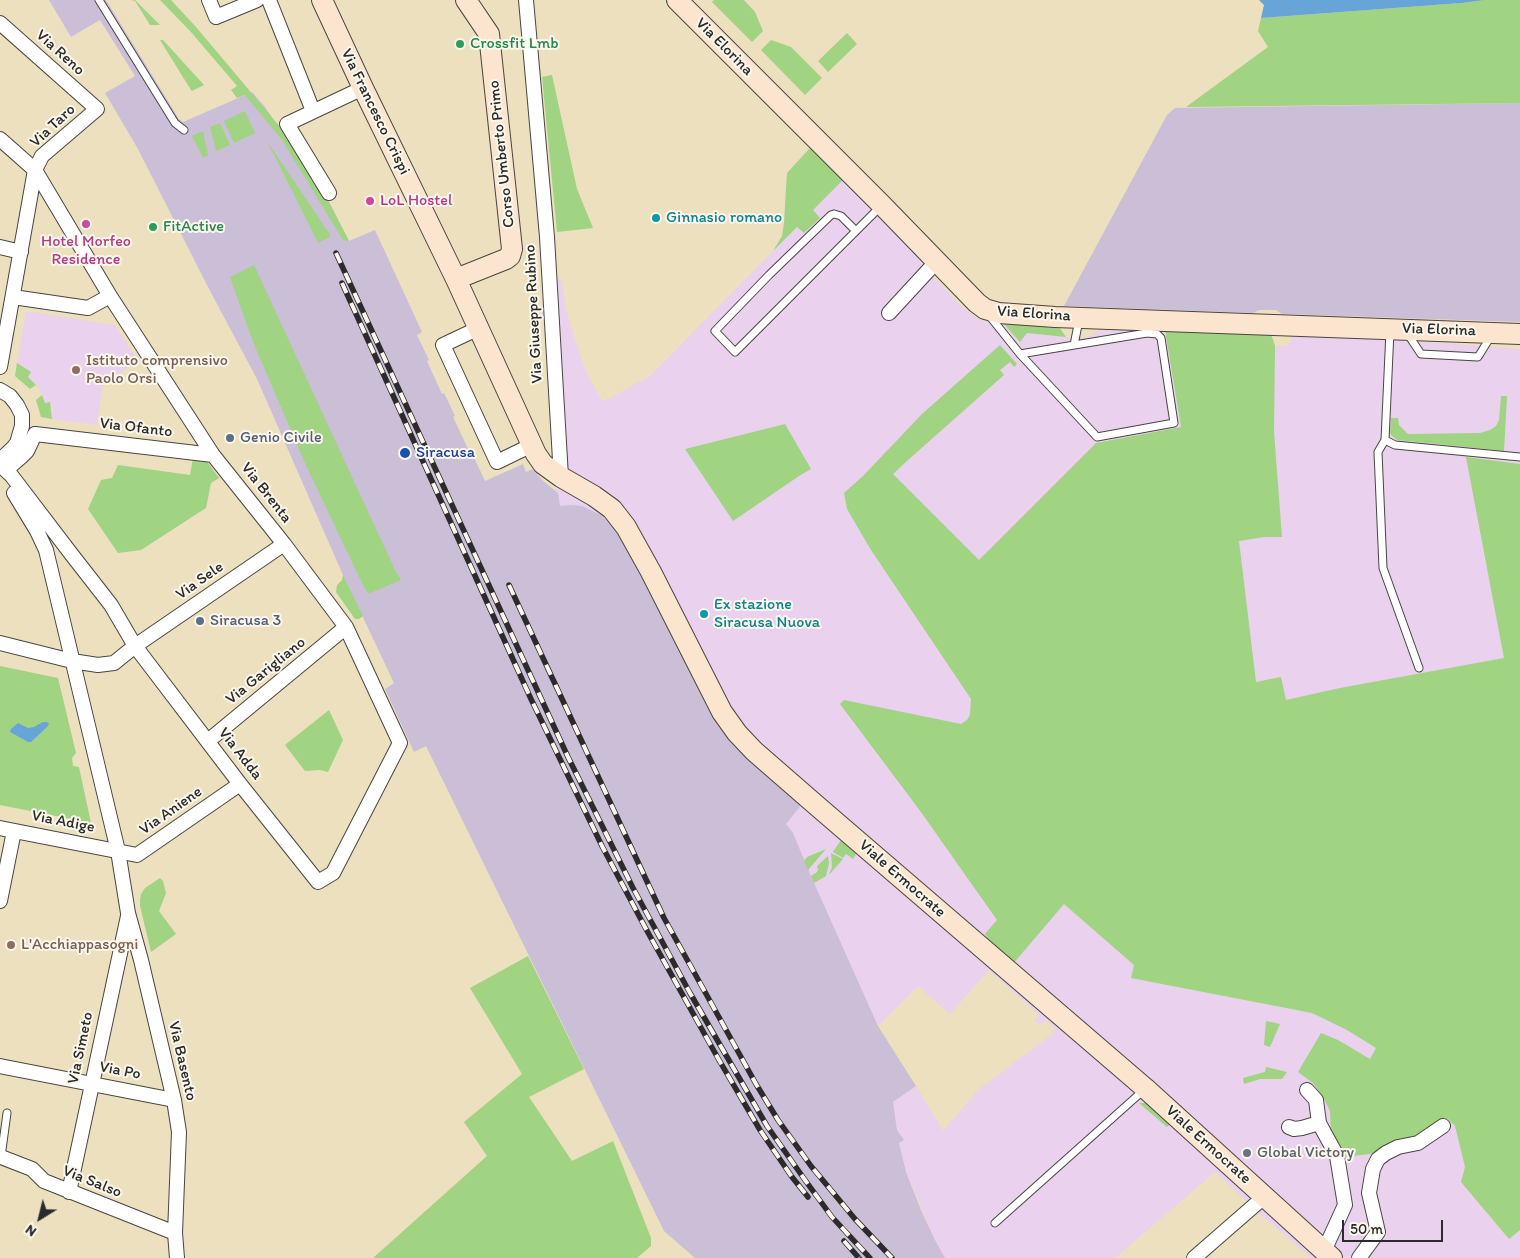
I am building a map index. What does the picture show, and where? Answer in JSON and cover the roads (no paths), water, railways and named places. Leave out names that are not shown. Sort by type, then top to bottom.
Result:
[{"type":"main road","name":"Via Francesco Crispi","points":[[322,0],[456,279],[534,450]]},
{"type":"main road","name":"Corso Umberto Primo","points":[[456,279],[506,259],[510,256],[512,249],[489,34],[466,0]]},
{"type":"main road","name":"Via Elorina","points":[[677,0],[985,310],[999,313],[1080,318],[1520,334]]},
{"type":"main road","name":"Viale Ermocrate","points":[[534,450],[543,464],[612,509],[626,527],[722,712],[737,733],[754,751],[1145,1088],[1328,1254]]},
{"type":"street","points":[[209,0],[216,17],[257,0]]},
{"type":"street","points":[[269,0],[313,111]]},
{"type":"street","name":"Via Giuseppe Rubino","points":[[526,0],[547,237],[561,477]]},
{"type":"street","name":"Via Reno","points":[[0,22],[97,109]]},
{"type":"street","points":[[329,193],[287,124],[363,88]]},
{"type":"street","name":"Via Taro","points":[[35,170],[42,156],[97,109]]},
{"type":"street","name":"Via Brenta","points":[[0,139],[35,170],[110,296],[213,455],[284,544],[346,627],[400,743],[333,873],[318,882]]},
{"type":"street","points":[[1,362],[35,170]]},
{"type":"street","points":[[28,212],[51,198]]},
{"type":"street","points":[[0,247],[21,252]]},
{"type":"street","points":[[889,312],[936,262]]},
{"type":"street","points":[[13,297],[88,308],[110,296]]},
{"type":"street","points":[[479,328],[443,345],[497,462],[534,450],[546,457],[554,454],[559,447]]},
{"type":"street","points":[[0,390],[10,396],[17,404],[22,415],[22,426],[18,442],[1,467],[46,550],[118,852]]},
{"type":"street","name":"Via Ofanto","points":[[1,467],[21,457],[35,434],[213,455]]},
{"type":"street","name":"Via Adda","points":[[1,467],[111,605],[135,646],[240,784],[318,882]]},
{"type":"street","points":[[43,543],[50,538],[59,538]]},
{"type":"street","name":"Via Sele","points":[[0,643],[72,661],[98,665],[114,663],[135,646],[284,544]]},
{"type":"street","name":"Via Garigliano","points":[[208,741],[346,627]]},
{"type":"street","name":"Via Aniene","points":[[118,852],[137,855],[240,784]]},
{"type":"street","points":[[0,901],[7,829]]},
{"type":"street","name":"Via Adige","points":[[7,829],[118,852]]},
{"type":"street","name":"Via Basento","points":[[118,852],[128,913],[174,1100],[179,1132],[175,1233],[177,1258]]},
{"type":"street","points":[[122,875],[137,855]]},
{"type":"street","name":"Via Simeto","points":[[69,1192],[128,913]]},
{"type":"street","name":"Via Po","points":[[0,1066],[174,1100]]},
{"type":"street","points":[[1307,1090],[1316,1100],[1319,1123],[1337,1156],[1345,1205],[1328,1254]]},
{"type":"street","points":[[1289,1127],[1294,1129],[1302,1128],[1319,1123]]},
{"type":"street","points":[[1359,1258],[1378,1232],[1368,1193],[1373,1169],[1378,1159],[1398,1147],[1418,1143],[1443,1126]]},
{"type":"street","name":"Via Salso","points":[[1,1157],[32,1169],[44,1181],[69,1192],[175,1233]]},
{"type":"street","points":[[1194,1258],[1264,1197]]},
{"type":"lane","points":[[99,0],[175,123],[184,130]]},
{"type":"lane","points":[[856,231],[838,214],[831,216],[714,331],[735,352],[856,231],[882,205]]},
{"type":"lane","points":[[985,310],[1020,354],[1097,437],[1174,423],[1162,338],[1156,334],[1147,333],[1020,354]]},
{"type":"lane","points":[[1074,345],[1080,318]]},
{"type":"lane","points":[[1397,329],[1385,440],[1378,452],[1384,568],[1419,668]]},
{"type":"lane","points":[[1385,440],[1395,445],[1520,458]]},
{"type":"lane","points":[[995,1223],[1145,1088]]},
{"type":"lane","points":[[1,1157],[7,1113]]},
{"type":"water","points":[[1259,0],[1485,0],[1261,18],[1264,5]]},
{"type":"water","points":[[47,722],[48,726],[31,742],[10,732],[18,723],[28,728]]},
{"type":"railway","points":[[336,253],[568,757],[633,888],[690,993],[767,1126],[832,1217],[870,1258]]},
{"type":"railway","points":[[342,283],[531,699],[602,846],[646,929],[760,1130],[808,1197]]},
{"type":"railway","points":[[509,585],[664,918],[756,1084],[778,1120],[811,1166],[855,1219],[892,1258]]},
{"type":"railway","points":[[844,1241],[859,1258]]},
{"type":"place","name":"Crossfit Lmb","points":[[460,44]]},
{"type":"place","name":"LoL Hostel","points":[[370,201]]},
{"type":"place","name":"Ginnasio romano","points":[[656,218]]},
{"type":"place","name":"Hotel Morfeo Residence","points":[[86,224]]},
{"type":"place","name":"FitActive","points":[[153,227]]},
{"type":"place","name":"Istituto comprensivo Paolo Orsi","points":[[76,370]]},
{"type":"place","name":"Genio Civile","points":[[230,438]]},
{"type":"place","name":"Siracusa","points":[[405,453]]},
{"type":"place","name":"Ex stazione Siracusa Nuova","points":[[704,614]]},
{"type":"place","name":"Siracusa 3","points":[[200,621]]},
{"type":"place","name":"L'Acchiappasogni","points":[[11,945]]},
{"type":"place","name":"Global Victory","points":[[1247,1153]]}]
